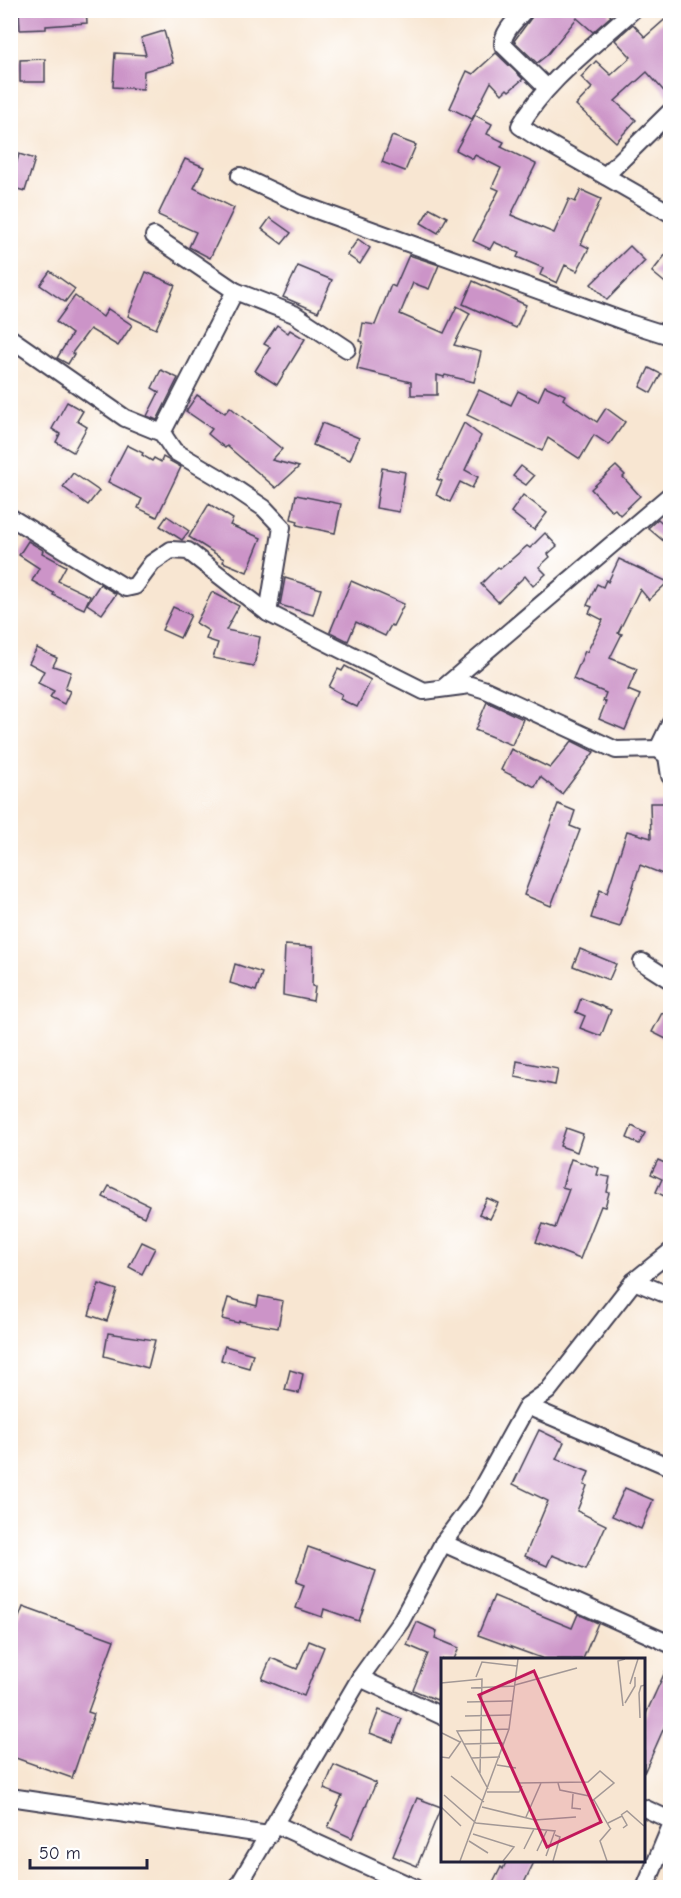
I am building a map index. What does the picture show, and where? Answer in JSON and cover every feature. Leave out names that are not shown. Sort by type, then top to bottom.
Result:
[{"type":"street","points":[[525,10],[513,23],[503,39],[503,45],[548,88]]},
{"type":"street","points":[[633,10],[548,88],[530,109],[520,126],[670,213]]},
{"type":"street","points":[[605,176],[670,112]]},
{"type":"street","points":[[240,176],[300,204],[670,336]]},
{"type":"street","points":[[154,236],[235,291],[294,314],[347,349]]},
{"type":"street","points":[[162,432],[235,291]]},
{"type":"street","points":[[10,338],[125,418],[162,432],[174,451],[264,508],[282,527],[268,613]]},
{"type":"street","points":[[444,688],[670,495]]},
{"type":"street","points":[[10,517],[126,588],[135,586],[152,564],[171,550],[188,551],[268,613],[424,691],[470,685],[486,690],[616,750],[658,749],[667,756],[670,776]]},
{"type":"street","points":[[658,749],[670,724]]},
{"type":"street","points":[[642,962],[670,980]]},
{"type":"street","points":[[237,1887],[360,1678],[401,1621],[443,1544],[475,1500],[527,1406],[548,1391],[634,1281],[670,1252]]},
{"type":"street","points":[[634,1281],[670,1296]]},
{"type":"street","points":[[527,1406],[670,1467]]},
{"type":"street","points":[[443,1544],[670,1644]]},
{"type":"street","points":[[360,1678],[441,1716]]},
{"type":"street","points":[[10,1797],[272,1830],[415,1887]]},
{"type":"street","points":[[645,1808],[670,1820]]},
{"type":"street","points":[[645,1887],[670,1828]]},
{"type":"building","points":[[19,10],[86,10],[87,23],[20,30]]},
{"type":"building","points":[[537,10],[612,10],[609,14],[611,16],[593,32],[577,18],[546,56],[537,63],[514,41]]},
{"type":"building","points":[[670,15],[670,98],[647,72],[615,101],[636,120],[616,142],[576,105],[592,88],[581,77],[596,61],[611,75],[631,57],[615,40],[633,24],[645,37]]},
{"type":"building","points":[[164,31],[173,63],[144,71],[143,89],[113,87],[115,53],[146,55],[141,38]]},
{"type":"building","points":[[496,53],[523,79],[502,94],[491,82],[472,119],[450,108],[467,71],[473,74]]},
{"type":"building","points":[[45,59],[45,82],[20,82],[20,60]]},
{"type":"building","points":[[475,115],[492,124],[487,134],[504,142],[501,147],[536,164],[511,215],[554,233],[569,199],[575,202],[581,190],[601,199],[581,244],[589,248],[577,271],[565,265],[557,283],[540,275],[543,268],[517,257],[519,253],[494,242],[490,249],[473,241],[499,190],[492,187],[501,168],[475,155],[473,159],[456,150]]},
{"type":"building","points":[[392,136],[416,145],[405,171],[382,162]]},
{"type":"building","points":[[19,154],[35,159],[25,191],[10,187]]},
{"type":"building","points":[[185,159],[204,167],[194,188],[234,208],[210,258],[189,247],[196,232],[158,215]]},
{"type":"building","points":[[430,208],[447,217],[438,233],[421,223]]},
{"type":"building","points":[[270,218],[291,233],[282,244],[262,229]]},
{"type":"building","points":[[358,239],[370,248],[360,264],[347,255]]},
{"type":"building","points":[[630,246],[645,261],[607,300],[591,284]]},
{"type":"building","points":[[670,249],[670,287],[652,272]]},
{"type":"building","points":[[409,255],[439,265],[429,289],[413,283],[400,314],[444,333],[457,306],[470,313],[454,345],[481,352],[474,382],[437,375],[437,395],[411,395],[411,382],[357,369],[363,342],[360,341],[363,323],[375,325],[391,285],[395,287]]},
{"type":"building","points":[[298,266],[332,280],[318,312],[283,297]]},
{"type":"building","points":[[50,271],[75,289],[65,302],[40,285]]},
{"type":"building","points":[[146,272],[175,285],[156,329],[128,316]]},
{"type":"building","points":[[473,281],[526,305],[516,328],[463,304]]},
{"type":"building","points":[[75,296],[103,317],[108,309],[132,325],[118,346],[90,329],[72,353],[74,354],[68,364],[57,358],[72,334],[56,322]]},
{"type":"building","points":[[277,325],[288,333],[290,330],[305,339],[277,385],[255,371],[270,347],[264,344]]},
{"type":"building","points":[[649,368],[661,374],[651,393],[640,387]]},
{"type":"building","points":[[161,370],[178,378],[157,420],[147,416],[159,392],[152,388]]},
{"type":"building","points":[[545,386],[565,395],[563,399],[597,422],[606,408],[625,422],[609,445],[594,435],[580,459],[548,438],[542,451],[467,415],[479,390],[511,405],[518,391],[538,401]]},
{"type":"building","points":[[197,395],[225,413],[230,407],[282,449],[272,460],[299,467],[276,488],[227,446],[225,448],[208,434],[212,429],[186,411]]},
{"type":"building","points":[[67,402],[83,411],[77,421],[87,427],[73,452],[56,442],[60,434],[52,429]]},
{"type":"building","points":[[322,423],[359,438],[350,460],[313,445]]},
{"type":"building","points":[[464,423],[481,436],[465,470],[478,477],[472,488],[460,482],[450,502],[436,495],[442,481],[437,479]]},
{"type":"building","points":[[127,445],[143,453],[142,455],[152,461],[154,458],[161,462],[163,457],[181,467],[157,517],[138,508],[142,499],[108,482]]},
{"type":"building","points":[[521,466],[534,476],[526,485],[513,476]]},
{"type":"building","points":[[616,466],[640,496],[620,515],[615,509],[612,511],[591,489]]},
{"type":"building","points":[[382,468],[405,472],[399,512],[376,508]]},
{"type":"building","points":[[73,473],[99,491],[88,505],[63,487]]},
{"type":"building","points":[[296,495],[341,504],[335,533],[297,525],[298,521],[291,519]]},
{"type":"building","points":[[523,495],[547,513],[534,530],[511,512]]},
{"type":"building","points":[[209,504],[233,519],[230,525],[261,538],[247,572],[223,562],[224,559],[189,537]]},
{"type":"building","points":[[167,516],[189,531],[182,540],[160,526]]},
{"type":"building","points":[[658,519],[670,530],[666,543],[648,528]]},
{"type":"building","points":[[545,533],[557,546],[548,554],[550,557],[539,567],[546,574],[533,586],[525,576],[498,602],[481,584],[498,567],[500,569],[527,546],[530,548]]},
{"type":"building","points":[[28,541],[43,550],[42,553],[66,566],[58,581],[90,596],[84,609],[53,595],[54,593],[32,581],[39,568],[19,555]]},
{"type":"building","points":[[619,559],[668,582],[649,600],[640,589],[618,633],[622,634],[610,658],[637,669],[628,690],[640,695],[625,730],[599,719],[606,702],[603,701],[606,693],[573,679],[585,651],[587,652],[603,620],[589,613],[592,607],[587,605],[597,584],[603,587],[606,580],[608,582]]},
{"type":"building","points":[[285,578],[321,589],[313,615],[280,605]]},
{"type":"building","points":[[351,581],[404,604],[385,636],[356,622],[348,641],[330,632]]},
{"type":"building","points":[[100,584],[116,594],[102,614],[87,604]]},
{"type":"building","points":[[212,592],[239,606],[226,630],[260,637],[254,666],[213,658],[218,643],[206,639],[209,631],[196,623]]},
{"type":"building","points":[[173,607],[191,615],[180,638],[162,630]]},
{"type":"building","points":[[37,648],[57,658],[53,666],[71,672],[65,689],[70,691],[64,704],[50,697],[54,691],[38,683],[44,671],[29,663]]},
{"type":"building","points":[[345,666],[371,680],[357,707],[340,699],[342,694],[329,687],[338,669],[342,671]]},
{"type":"building","points":[[487,702],[523,719],[512,745],[475,730]]},
{"type":"building","points":[[572,741],[594,752],[562,794],[540,777],[535,787],[501,770],[511,749],[550,768]]},
{"type":"building","points":[[650,803],[670,803],[670,877],[640,865],[620,927],[591,918],[600,890],[607,893],[627,831],[651,838]]},
{"type":"building","points":[[558,804],[575,811],[570,826],[580,830],[551,906],[524,895]]},
{"type":"building","points":[[285,945],[313,947],[312,986],[315,987],[313,1001],[283,995]]},
{"type":"building","points":[[580,949],[616,964],[609,980],[573,966]]},
{"type":"building","points":[[235,964],[262,973],[256,991],[230,983]]},
{"type":"building","points":[[581,998],[611,1010],[601,1036],[580,1028],[585,1016],[576,1012]]},
{"type":"building","points":[[662,1013],[670,1017],[670,1041],[652,1032]]},
{"type":"building","points":[[517,1061],[558,1069],[555,1085],[515,1077]]},
{"type":"building","points":[[632,1126],[645,1133],[639,1144],[627,1138]]},
{"type":"building","points":[[566,1128],[583,1134],[577,1152],[560,1146]]},
{"type":"building","points":[[571,1159],[599,1168],[597,1175],[610,1177],[605,1207],[601,1206],[580,1259],[536,1242],[543,1224],[555,1228],[569,1189],[562,1187]]},
{"type":"building","points":[[658,1160],[669,1165],[670,1162],[670,1199],[656,1192],[662,1179],[651,1174]]},
{"type":"building","points":[[109,1186],[149,1205],[144,1217],[103,1197]]},
{"type":"building","points":[[487,1198],[498,1203],[490,1219],[479,1214]]},
{"type":"building","points":[[142,1242],[155,1248],[142,1274],[129,1267]]},
{"type":"building","points":[[99,1284],[117,1290],[107,1321],[89,1315]]},
{"type":"building","points":[[259,1296],[283,1301],[278,1328],[222,1319],[228,1298],[257,1306]]},
{"type":"building","points":[[108,1333],[155,1340],[148,1368],[104,1356]]},
{"type":"building","points":[[225,1346],[253,1354],[249,1368],[221,1360]]},
{"type":"building","points":[[290,1370],[303,1374],[299,1393],[285,1390]]},
{"type":"building","points":[[539,1430],[564,1442],[556,1459],[589,1472],[584,1485],[587,1486],[577,1511],[606,1525],[586,1569],[552,1555],[547,1566],[525,1556],[548,1501],[513,1484]]},
{"type":"building","points":[[625,1488],[653,1500],[641,1529],[612,1516]]},
{"type":"building","points":[[308,1547],[376,1571],[359,1621],[324,1609],[322,1617],[296,1608],[304,1585],[296,1582]]},
{"type":"building","points":[[494,1596],[572,1628],[578,1614],[598,1623],[583,1658],[541,1658],[478,1635]]},
{"type":"building","points":[[23,1607],[114,1640],[88,1712],[94,1714],[72,1778],[10,1756],[10,1641]]},
{"type":"building","points":[[417,1622],[437,1631],[435,1638],[459,1648],[454,1658],[441,1658],[441,1690],[437,1700],[413,1690],[428,1654],[407,1645]]},
{"type":"building","points":[[309,1641],[324,1647],[304,1696],[262,1679],[271,1658],[297,1669]]},
{"type":"building","points":[[670,1661],[670,1714],[645,1771],[645,1716]]},
{"type":"building","points":[[379,1710],[402,1719],[393,1742],[370,1733]]},
{"type":"building","points":[[334,1765],[376,1783],[352,1838],[328,1827],[342,1796],[324,1789]]},
{"type":"building","points":[[417,1798],[441,1807],[417,1866],[393,1856]]},
{"type":"building","points":[[506,1862],[534,1862],[522,1887],[504,1887],[493,1883],[501,1867],[503,1869]]}]
